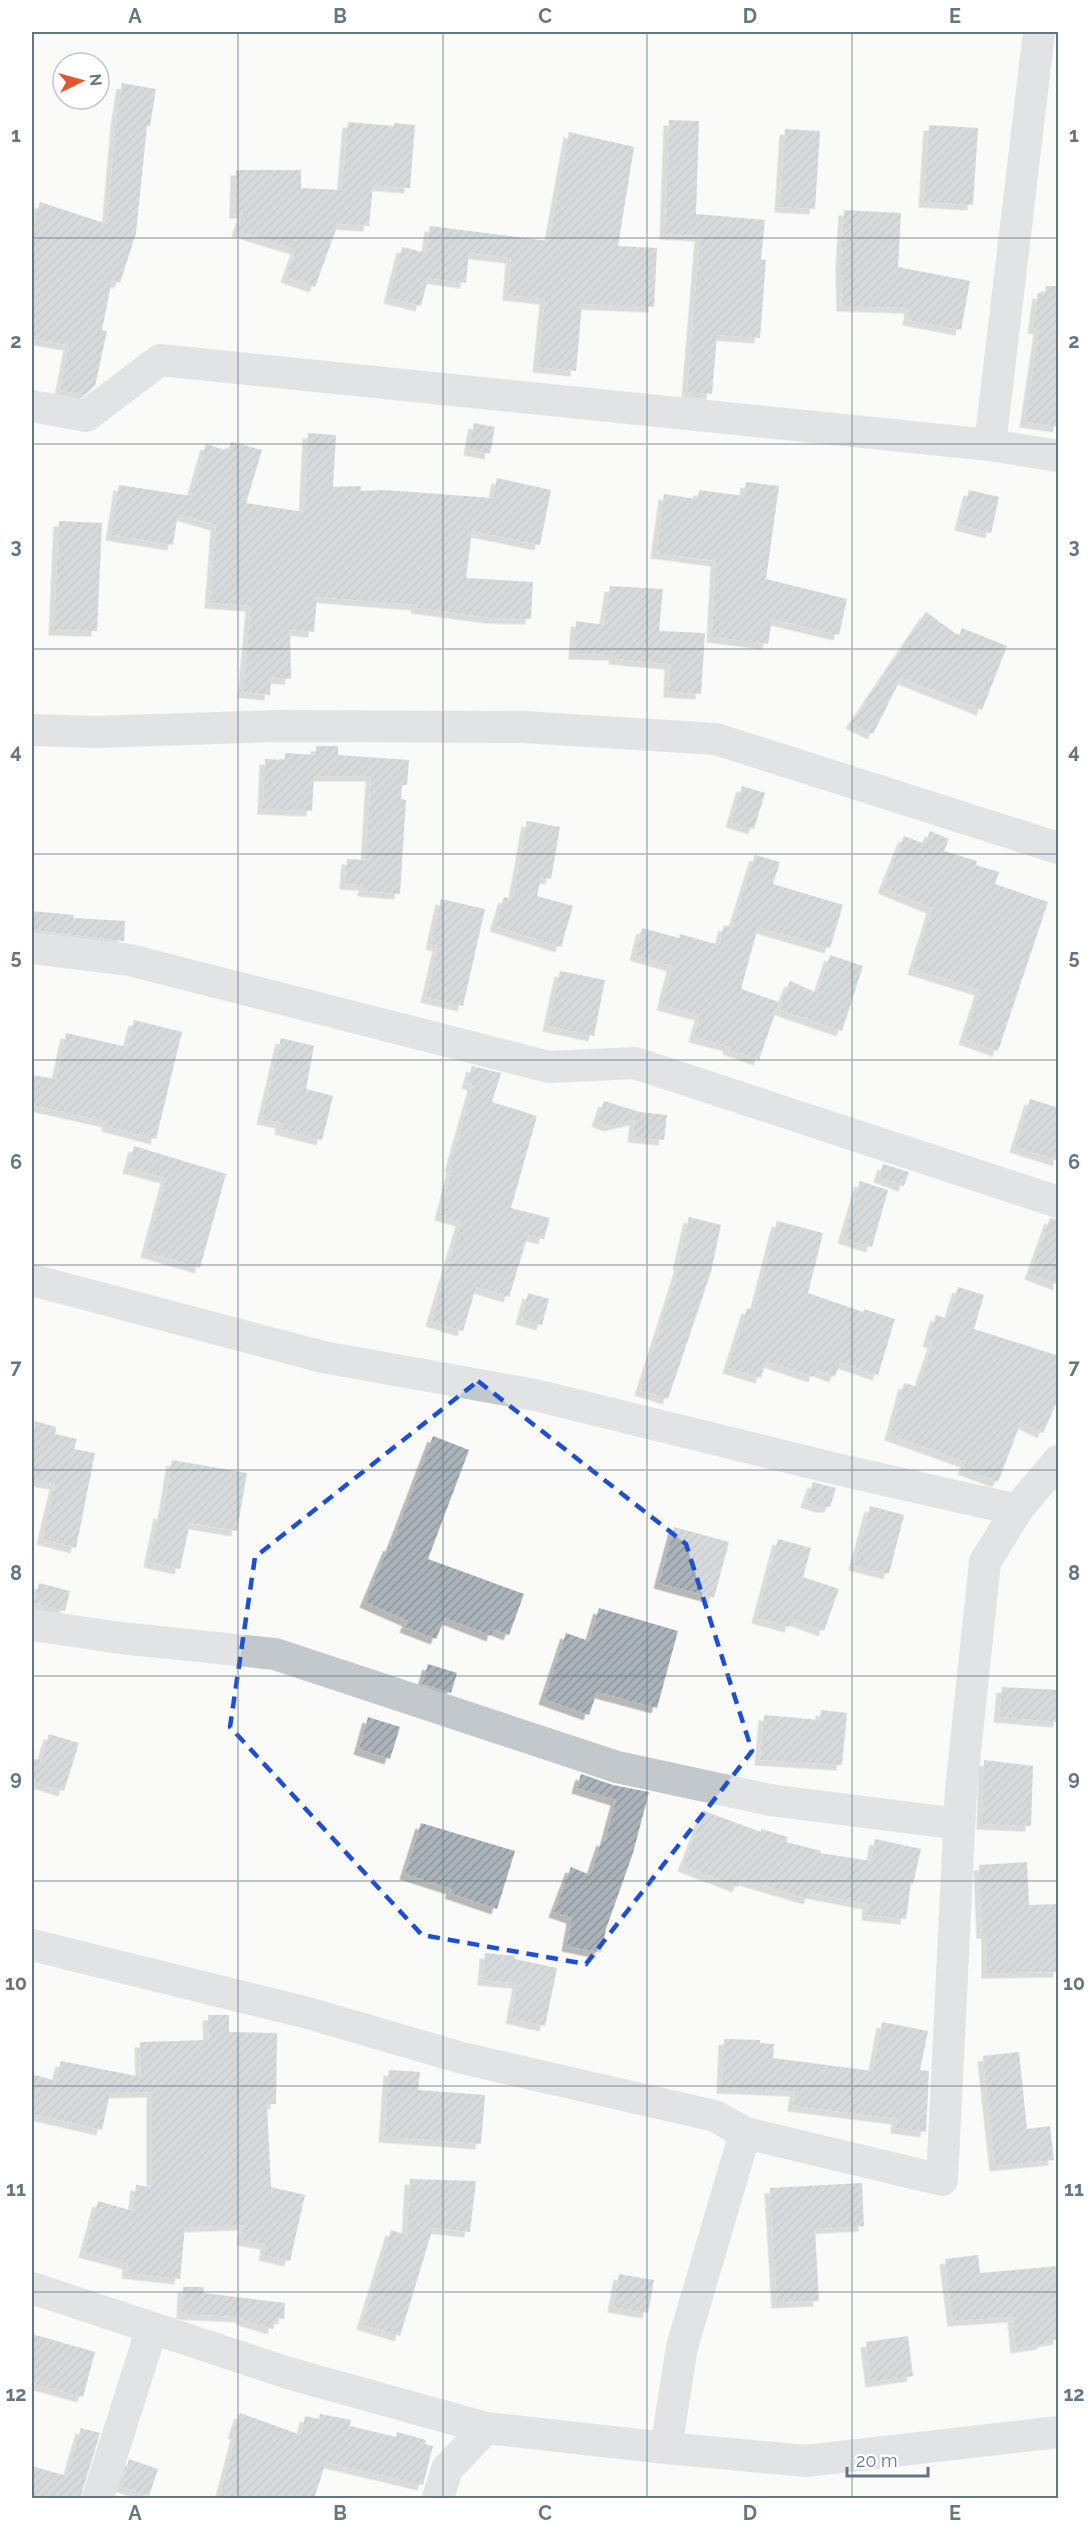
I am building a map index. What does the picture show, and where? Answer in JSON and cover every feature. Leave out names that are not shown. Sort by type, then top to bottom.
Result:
[{"type":"street","points":[[990,445],[1039,32]]},
{"type":"street","points":[[32,406],[86,416],[160,360],[990,445],[1059,456]]},
{"type":"street","points":[[32,730],[96,732],[280,726],[523,727],[716,738],[1059,848]]},
{"type":"street","points":[[32,948],[130,960],[549,1067],[635,1063],[1059,1202]]},
{"type":"street","points":[[32,1280],[322,1357],[535,1395],[1017,1510]]},
{"type":"street","points":[[32,1946],[308,2013],[462,2058],[715,2116],[745,2133],[942,2180],[959,1824],[985,1562],[1017,1510],[1059,1461]]},
{"type":"street","points":[[32,1625],[121,1638],[275,1654],[617,1767],[770,1800],[959,1824]]},
{"type":"street","points":[[666,2448],[682,2347],[745,2133]]},
{"type":"street","points":[[32,2288],[288,2373],[486,2428],[806,2461],[1059,2432]]},
{"type":"street","points":[[98,2499],[152,2328]]},
{"type":"street","points":[[438,2499],[447,2469],[446,2417]]},
{"type":"street","points":[[447,2469],[486,2428]]},
{"type":"highlighted area","points":[[478,1381],[686,1544],[752,1751],[586,1964],[422,1935],[230,1727],[255,1557]]},
{"type":"building","points":[[122,83],[156,89],[150,126],[147,126],[136,233],[120,283],[112,280],[102,330],[107,331],[95,386],[84,395],[60,390],[69,345],[32,339],[32,229],[40,202],[107,224],[116,121]]},
{"type":"building","points":[[669,120],[699,121],[696,214],[765,220],[761,259],[766,260],[760,338],[717,335],[712,394],[687,392],[700,236],[665,234]]},
{"type":"building","points":[[348,122],[394,126],[394,123],[415,125],[410,188],[373,185],[369,226],[338,224],[315,287],[286,277],[296,249],[237,231],[243,213],[235,213],[236,170],[301,170],[301,188],[342,190]]},
{"type":"building","points":[[929,125],[978,128],[973,205],[924,202]]},
{"type":"building","points":[[785,129],[820,131],[815,209],[780,207]]},
{"type":"building","points":[[569,132],[634,147],[618,246],[657,248],[654,307],[582,304],[576,371],[538,367],[545,299],[508,295],[511,258],[469,253],[466,283],[428,278],[421,306],[389,298],[402,247],[426,253],[430,226],[549,241]]},
{"type":"building","points":[[844,210],[901,213],[898,267],[970,281],[961,330],[908,320],[910,308],[842,306],[841,264]]},
{"type":"building","points":[[1046,286],[1059,286],[1059,427],[1025,422],[1039,329],[1033,328],[1038,293],[1045,294]]},
{"type":"building","points":[[474,423],[495,427],[490,454],[469,450]]},
{"type":"building","points":[[308,433],[336,435],[333,487],[361,486],[361,491],[384,490],[493,498],[497,478],[551,490],[540,545],[472,531],[466,578],[533,582],[531,619],[492,618],[416,608],[417,605],[317,597],[314,632],[290,630],[291,679],[271,678],[270,695],[243,692],[251,606],[210,603],[216,525],[178,514],[173,545],[111,535],[119,485],[191,496],[206,444],[228,451],[231,442],[262,450],[246,503],[304,512]]},
{"type":"building","points":[[746,482],[779,486],[766,579],[847,599],[839,635],[772,619],[768,644],[712,637],[716,561],[656,553],[664,494],[697,499],[699,490],[744,496]]},
{"type":"building","points":[[969,490],[999,497],[991,533],[960,525]]},
{"type":"building","points":[[59,521],[102,523],[97,631],[54,630]]},
{"type":"building","points":[[610,586],[663,589],[659,631],[705,633],[701,694],[669,692],[670,664],[614,659],[615,655],[574,654],[576,621],[604,625]]},
{"type":"building","points":[[926,612],[959,636],[962,628],[1007,646],[982,710],[901,678],[873,734],[851,723]]},
{"type":"building","points":[[316,746],[338,746],[338,755],[409,760],[407,785],[402,785],[401,799],[406,800],[400,894],[363,891],[364,885],[345,884],[347,859],[366,860],[371,776],[314,776],[312,811],[263,809],[265,759],[285,760],[285,753],[316,755]]},
{"type":"building","points":[[742,786],[765,793],[754,829],[731,822]]},
{"type":"building","points":[[527,821],[560,827],[551,879],[541,878],[537,896],[573,906],[561,947],[495,926],[504,897],[513,899]]},
{"type":"building","points":[[930,831],[949,839],[944,851],[977,861],[976,865],[999,872],[995,884],[1048,902],[998,1051],[964,1039],[980,990],[913,969],[932,908],[883,888],[904,836],[925,844]]},
{"type":"building","points":[[755,855],[780,862],[773,884],[843,905],[830,948],[758,927],[741,989],[779,1002],[759,1060],[728,1049],[729,1046],[694,1037],[700,1015],[662,1005],[672,966],[635,955],[642,928],[679,938],[680,934],[719,945],[724,925],[732,928]]},
{"type":"building","points":[[441,899],[485,909],[463,1006],[426,997],[438,946],[431,944]]},
{"type":"building","points":[[32,911],[74,915],[73,918],[125,921],[124,941],[32,930]]},
{"type":"building","points":[[830,955],[863,966],[842,1031],[778,1009],[790,981],[817,993]]},
{"type":"building","points":[[560,971],[605,980],[594,1036],[548,1026]]},
{"type":"building","points":[[134,1020],[182,1032],[156,1139],[107,1126],[108,1122],[32,1105],[32,1075],[56,1079],[66,1033],[127,1047]]},
{"type":"building","points":[[281,1038],[314,1046],[306,1089],[333,1096],[322,1140],[280,1129],[281,1123],[262,1119]]},
{"type":"building","points":[[472,1066],[501,1073],[492,1102],[537,1116],[511,1208],[550,1218],[544,1239],[528,1235],[509,1297],[476,1287],[463,1331],[431,1321],[461,1221],[440,1215],[452,1167],[450,1166],[473,1085],[467,1083]]},
{"type":"building","points":[[1030,1099],[1059,1108],[1059,1161],[1015,1147]]},
{"type":"building","points":[[604,1101],[640,1112],[667,1115],[664,1140],[633,1137],[635,1120],[609,1126],[597,1121]]},
{"type":"building","points":[[134,1146],[226,1174],[200,1268],[146,1252],[166,1178],[128,1168]]},
{"type":"building","points":[[883,1164],[909,1172],[904,1186],[879,1177]]},
{"type":"building","points":[[860,1181],[888,1190],[872,1247],[843,1238]]},
{"type":"building","points":[[689,1217],[721,1225],[711,1272],[668,1399],[640,1390],[680,1265],[678,1265]]},
{"type":"building","points":[[1050,1218],[1059,1220],[1059,1285],[1030,1274]]},
{"type":"building","points":[[777,1221],[823,1233],[808,1293],[863,1312],[864,1309],[895,1319],[878,1375],[840,1362],[835,1377],[816,1370],[814,1377],[766,1361],[761,1378],[728,1368],[747,1308],[754,1310]]},
{"type":"building","points":[[958,1287],[984,1295],[974,1329],[1059,1356],[1059,1397],[1043,1433],[1021,1422],[998,1482],[963,1469],[966,1462],[890,1435],[904,1383],[918,1387],[933,1343],[928,1341],[936,1315],[948,1319]]},
{"type":"building","points":[[528,1293],[549,1299],[542,1325],[521,1319]]},
{"type":"building","points":[[35,1421],[56,1427],[55,1434],[77,1439],[74,1449],[95,1453],[76,1548],[42,1539],[55,1484],[32,1480]]},
{"type":"building","points":[[433,1436],[469,1450],[428,1559],[524,1594],[509,1635],[494,1629],[492,1636],[445,1618],[436,1639],[405,1627],[408,1621],[365,1602],[389,1545],[391,1546]]},
{"type":"building","points":[[172,1460],[247,1473],[237,1531],[190,1523],[180,1569],[149,1562],[159,1513],[163,1514]]},
{"type":"building","points":[[813,1482],[836,1488],[830,1507],[821,1507],[806,1502]]},
{"type":"building","points":[[870,1506],[904,1515],[889,1574],[854,1565]]},
{"type":"building","points":[[674,1527],[729,1542],[714,1598],[659,1583]]},
{"type":"building","points":[[778,1539],[811,1548],[803,1577],[839,1589],[824,1631],[792,1619],[790,1627],[757,1618]]},
{"type":"building","points":[[39,1583],[70,1591],[65,1611],[34,1603]]},
{"type":"building","points":[[599,1608],[678,1631],[657,1708],[597,1692],[589,1715],[544,1699],[566,1633],[589,1641]]},
{"type":"building","points":[[428,1664],[457,1673],[451,1693],[422,1684]]},
{"type":"building","points":[[1002,1687],[1059,1690],[1059,1722],[999,1717]]},
{"type":"building","points":[[821,1710],[847,1713],[842,1765],[760,1760],[764,1715],[820,1720]]},
{"type":"building","points":[[368,1717],[400,1727],[390,1759],[359,1749]]},
{"type":"building","points":[[49,1734],[79,1743],[64,1791],[32,1781],[32,1758],[41,1761]]},
{"type":"building","points":[[984,1760],[1033,1766],[1031,1826],[982,1824]]},
{"type":"building","points":[[581,1774],[613,1785],[649,1792],[633,1853],[606,1929],[601,1953],[567,1946],[572,1918],[554,1912],[571,1867],[590,1875],[602,1840],[605,1841],[616,1800],[577,1788]]},
{"type":"building","points":[[704,1811],[761,1832],[761,1829],[788,1837],[786,1842],[821,1851],[820,1853],[871,1861],[875,1839],[921,1849],[913,1884],[911,1883],[906,1919],[867,1915],[868,1904],[811,1893],[809,1899],[741,1879],[738,1887],[683,1866]]},
{"type":"building","points":[[421,1823],[515,1851],[497,1909],[450,1893],[452,1889],[405,1874]]},
{"type":"building","points":[[1027,1862],[1029,1905],[1059,1904],[1059,1972],[987,1973],[987,1933],[982,1933],[979,1865]]},
{"type":"building","points":[[485,1953],[515,1956],[515,1959],[557,1968],[545,2026],[511,2018],[518,1983],[483,1980]]},
{"type":"building","points":[[208,2015],[229,2015],[229,2032],[277,2033],[276,2104],[267,2104],[271,2187],[305,2195],[290,2261],[264,2255],[266,2244],[242,2240],[244,2225],[185,2227],[180,2279],[127,2273],[128,2264],[84,2252],[98,2201],[133,2211],[136,2185],[152,2187],[152,2092],[110,2093],[102,2130],[32,2114],[32,2074],[56,2081],[61,2061],[141,2077],[140,2042],[209,2040]]},
{"type":"building","points":[[882,2022],[928,2031],[920,2070],[929,2071],[926,2132],[896,2128],[897,2119],[793,2106],[795,2091],[722,2088],[724,2039],[760,2040],[760,2043],[774,2044],[773,2058],[873,2071]]},
{"type":"building","points":[[1019,2052],[1027,2129],[1050,2126],[1054,2160],[995,2166],[983,2056]]},
{"type":"building","points":[[389,2070],[420,2072],[418,2090],[485,2095],[481,2144],[384,2137]]},
{"type":"building","points":[[410,2179],[476,2181],[470,2232],[433,2228],[400,2336],[362,2324],[391,2230],[407,2235]]},
{"type":"building","points":[[862,2183],[864,2226],[815,2229],[819,2301],[777,2303],[770,2188]]},
{"type":"building","points":[[978,2255],[980,2273],[1059,2266],[1059,2339],[1016,2348],[1013,2317],[953,2321],[945,2259]]},
{"type":"building","points":[[619,2274],[654,2280],[648,2313],[613,2307]]},
{"type":"building","points":[[183,2287],[204,2287],[203,2293],[285,2303],[284,2319],[276,2318],[273,2329],[241,2319],[242,2317],[182,2314]]},
{"type":"building","points":[[32,2334],[95,2352],[83,2397],[32,2383]]},
{"type":"building","points":[[908,2336],[913,2376],[871,2382],[866,2342]]},
{"type":"building","points":[[240,2413],[301,2435],[305,2416],[319,2419],[320,2414],[351,2420],[350,2426],[396,2437],[397,2432],[426,2440],[425,2444],[433,2446],[423,2485],[326,2462],[314,2499],[219,2499],[236,2434],[233,2433]]},
{"type":"building","points":[[81,2428],[100,2433],[80,2499],[32,2499],[32,2466],[67,2476]]},
{"type":"building","points":[[129,2459],[158,2469],[149,2496],[121,2486]]}]
